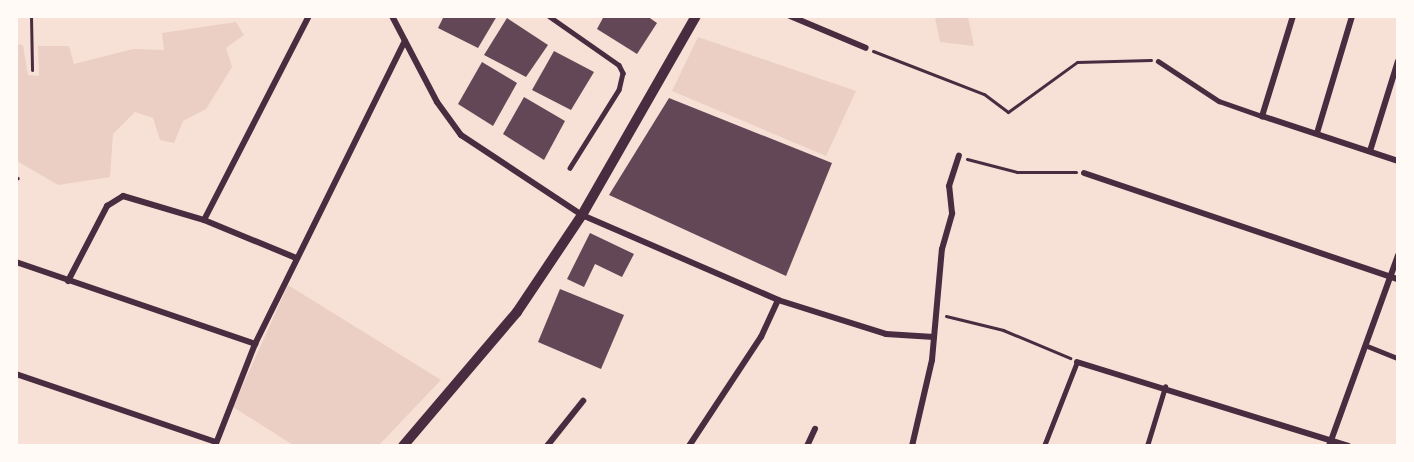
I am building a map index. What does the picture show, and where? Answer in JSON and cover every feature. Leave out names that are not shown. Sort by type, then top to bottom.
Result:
[{"type":"street","points":[[204,220],[309,16]]},
{"type":"street","points":[[393,16],[405,42],[461,135],[582,215],[778,300],[869,330],[934,337]]},
{"type":"street","points":[[403,446],[518,312],[582,215],[696,16]]},
{"type":"street","points":[[790,16],[866,48]]},
{"type":"street","points":[[1293,16],[1262,116],[1398,161]]},
{"type":"street","points":[[1317,133],[1352,16]]},
{"type":"street","points":[[16,374],[215,444],[255,344],[405,42]]},
{"type":"street","points":[[1370,151],[1398,62]]},
{"type":"street","points":[[912,446],[934,337],[952,213],[949,186],[959,156]]},
{"type":"street","points":[[1084,173],[1398,279]]},
{"type":"street","points":[[68,281],[108,206],[123,196],[204,220],[296,258]]},
{"type":"street","points":[[1329,442],[1398,255]]},
{"type":"street","points":[[16,262],[255,344]]},
{"type":"street","points":[[689,446],[761,337],[778,300]]},
{"type":"street","points":[[1077,362],[1165,387],[1329,442],[1348,446]]},
{"type":"street","points":[[548,446],[583,401]]},
{"type":"street","points":[[807,446],[816,429]]},
{"type":"lane","points":[[549,16],[620,65],[622,73],[619,90],[570,168]]},
{"type":"lane","points":[[1158,61],[1208,96],[1262,116]]},
{"type":"lane","points":[[1365,345],[1398,358]]},
{"type":"lane","points":[[1044,446],[1077,362]]},
{"type":"lane","points":[[1147,446],[1165,387]]},
{"type":"path","points":[[31,16],[32,70]]},
{"type":"path","points":[[866,48],[984,94],[1008,112],[1077,62],[1158,61]]},
{"type":"path","points":[[959,156],[1017,172],[1084,173]]},
{"type":"path","points":[[937,313],[1003,330],[1077,362]]},
{"type":"shaded area","points":[[935,17],[968,17],[974,46],[940,42]]},
{"type":"shaded area","points":[[236,22],[244,35],[226,48],[232,67],[206,109],[183,121],[174,143],[160,140],[153,118],[135,112],[113,134],[110,177],[58,185],[17,161],[17,44],[23,45],[28,75],[39,76],[38,46],[69,46],[74,64],[133,49],[164,50],[162,33]]},
{"type":"shaded area","points":[[698,37],[856,91],[826,156],[672,91]]},
{"type":"shaded area","points":[[288,285],[441,380],[379,445],[293,445],[233,407]]},
{"type":"building","points":[[444,16],[497,16],[478,48],[438,28]]},
{"type":"building","points":[[604,16],[647,16],[657,23],[637,54],[597,29]]},
{"type":"building","points":[[507,18],[548,45],[526,77],[484,55]]},
{"type":"building","points":[[554,51],[594,72],[571,110],[532,90]]},
{"type":"building","points":[[482,62],[517,83],[493,126],[458,104]]},
{"type":"building","points":[[524,97],[565,121],[544,160],[503,134]]},
{"type":"building","points":[[669,98],[832,163],[786,276],[609,195]]},
{"type":"building","points":[[590,233],[634,254],[622,277],[595,264],[584,287],[567,279]]},
{"type":"building","points":[[560,289],[624,315],[601,369],[538,342]]}]
